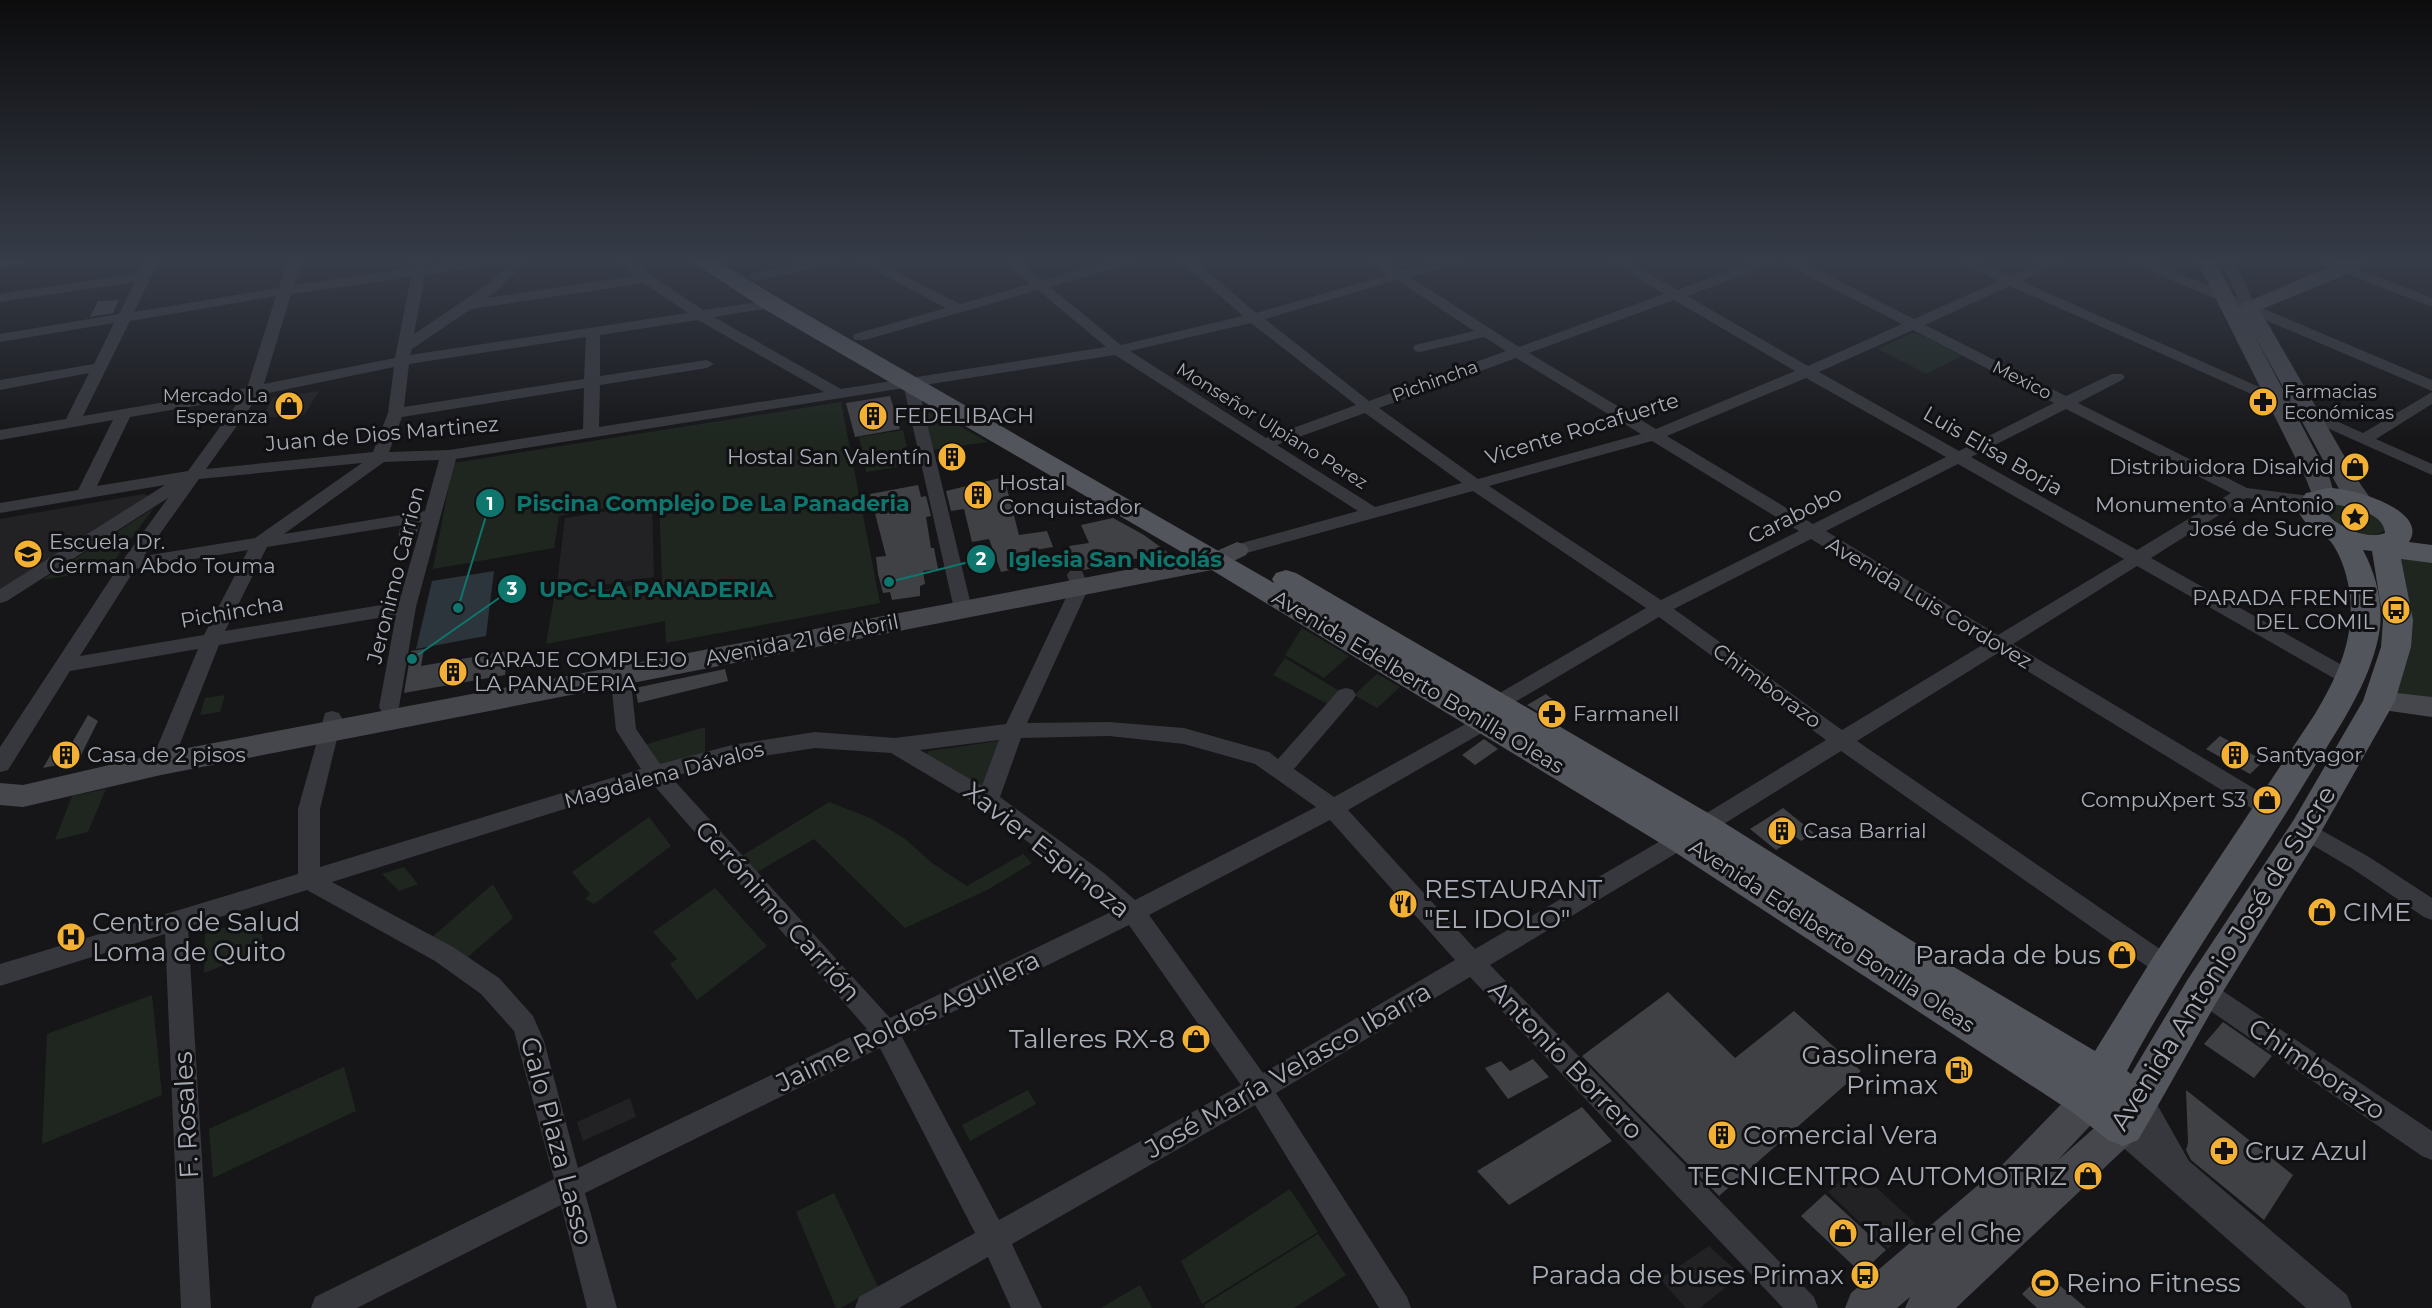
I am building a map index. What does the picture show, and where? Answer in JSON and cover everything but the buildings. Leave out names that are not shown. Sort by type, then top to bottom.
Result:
[{"type":"main road","name":"Avenida Edelberto Bonilla Oleas","points":[[800,320],[1218,555],[1491,712],[1692,833],[2096,1089],[2131,1114]]},
{"type":"main road","name":"Avenida Edelberto Bonilla Oleas","points":[[831,320],[934,379],[1218,555]]},
{"type":"main road","name":"Avenida Antonio José de Sucre","points":[[1866,1308],[2017,1177],[2096,1089],[2167,967],[2272,810],[2351,679],[2364,636],[2366,611],[2356,561],[2324,514],[2318,479],[2235,320]]},
{"type":"main road","points":[[2256,320],[2350,487],[2361,502]]},
{"type":"main road","points":[[2432,535],[2390,539],[2363,541],[2324,514],[2344,497],[2361,502],[2383,512],[2390,539],[2397,551],[2432,554]]},
{"type":"main road","name":"Avenida Antonio José de Sucre","points":[[1926,1308],[2131,1114],[2202,991],[2305,830],[2379,701],[2396,647],[2398,620],[2390,539]]},
{"type":"main road","name":"Avenida 21 de Abril","points":[[0,788],[1218,555]]},
{"type":"main road","name":"Avenida 21 de Abril","points":[[330,725],[388,707],[619,669]]},
{"type":"main road","points":[[2379,701],[2432,707]]},
{"type":"main road","name":"Avenida 21 de Abril","points":[[0,794],[23,796],[164,757]]},
{"type":"street","points":[[0,338],[102,320]]},
{"type":"street","points":[[73,421],[123,320]]},
{"type":"street","points":[[0,764],[129,564],[254,391],[275,320]]},
{"type":"street","points":[[164,757],[211,640],[261,542],[379,458],[396,413],[402,362],[411,320]]},
{"type":"street","points":[[406,346],[445,320]]},
{"type":"street","points":[[0,435],[254,391],[402,362],[674,320]]},
{"type":"street","points":[[709,320],[841,395]]},
{"type":"street","points":[[860,337],[917,320]]},
{"type":"street","name":"Monseñor Ulpiano Perez","points":[[1083,320],[1118,350],[1373,513]]},
{"type":"street","name":"Juan de Dios Martinez","points":[[0,508],[193,475],[351,458],[449,455],[1118,350],[1245,320]]},
{"type":"street","name":"Chimborazo","points":[[1257,320],[1366,406],[1476,485],[1660,608],[1842,741],[2167,967]]},
{"type":"street","name":"Avenida Luis Cordovez","points":[[1467,320],[1997,645],[2272,810]]},
{"type":"street","name":"Pichincha","points":[[1264,444],[1605,320]]},
{"type":"street","name":"Luis Elisa Borja","points":[[1719,320],[2136,559],[2351,679]]},
{"type":"street","name":"Mexico","points":[[1905,320],[2251,495],[2324,514]]},
{"type":"street","name":"Vicente Rocafuerte","points":[[1218,555],[1656,435],[1808,372],[1922,320]]},
{"type":"street","points":[[2097,320],[2432,470]]},
{"type":"street","points":[[2277,320],[2432,386]]},
{"type":"street","points":[[591,432],[593,332]]},
{"type":"street","points":[[1420,348],[1486,332]]},
{"type":"street","points":[[396,413],[707,364]]},
{"type":"street","points":[[0,385],[100,367]]},
{"type":"street","name":"Carabobo","points":[[1491,712],[1660,608],[2117,377]]},
{"type":"street","points":[[910,383],[961,604]]},
{"type":"street","points":[[2364,439],[2432,398]]},
{"type":"street","points":[[85,493],[125,412]]},
{"type":"street","name":"Jeronimo Carrion","points":[[388,707],[407,607],[449,455]]},
{"type":"street","points":[[0,597],[193,475]]},
{"type":"street","name":"Mexico","points":[[2251,495],[2324,514]]},
{"type":"street","name":"José María Velasco Ibarra","points":[[870,1308],[1258,1089],[1692,833],[2136,559],[2251,495]]},
{"type":"street","points":[[129,564],[434,514]]},
{"type":"street","points":[[988,800],[1013,731],[1078,581]]},
{"type":"street","name":"Pichincha","points":[[64,665],[407,607]]},
{"type":"street","name":"Gerónimo Carrión","points":[[619,669],[626,730],[655,773],[885,1031],[994,1239],[1027,1308]]},
{"type":"street","points":[[1280,771],[1346,695]]},
{"type":"street","name":"Jaime Roldos Aguilera","points":[[326,1308],[885,1031],[1133,912],[1333,808],[1491,712]]},
{"type":"street","points":[[309,880],[309,809],[330,725]]},
{"type":"street","name":"Magdalena Dávalos","points":[[0,975],[655,773],[732,753],[816,740],[895,746],[1013,731],[1109,729],[1184,736],[1262,758],[1333,808]]},
{"type":"street","name":"Xavier Espinoza","points":[[895,746],[988,800],[1096,880],[1133,912],[1258,1089],[1396,1308]]},
{"type":"street","name":"Antonio Borrero","points":[[1333,808],[1472,962],[1803,1308]]},
{"type":"street","points":[[2305,830],[2361,863],[2432,910]]},
{"type":"street","name":"Galo Plaza Lasso","points":[[309,880],[444,954],[490,986],[524,1024],[531,1041],[602,1308]]},
{"type":"street","name":"F. Rosales","points":[[176,922],[196,1308]]},
{"type":"street","name":"Chimborazo","points":[[2202,991],[2432,1147]]},
{"type":"street","points":[[2131,1114],[2183,1178],[2334,1308]]},
{"type":"shaded area","points":[[1911,334],[1922,335],[1962,356],[1926,374],[1878,349]]},
{"type":"shaded area","name":"Mercado La Esperanza","points":[[319,391],[304,415],[262,418],[273,397]]},
{"type":"shaded area","points":[[841,402],[880,603],[666,643],[665,621],[546,644],[554,598],[662,581],[659,499],[559,516],[554,548],[433,569],[453,463]]},
{"type":"shaded area","points":[[925,407],[988,442],[932,450],[920,409]]},
{"type":"shaded area","points":[[903,430],[911,465],[866,472],[859,437]]},
{"type":"shaded area","name":"Escuela Dr. German Abdo Touma","points":[[144,494],[149,496],[0,589],[0,519]]},
{"type":"shaded area","points":[[2331,503],[2354,506],[2368,512],[2380,521],[2385,527],[2384,531],[2366,536],[2350,531],[2322,508]]},
{"type":"shaded area","points":[[652,504],[654,577],[556,592],[565,518]]},
{"type":"shaded area","points":[[154,508],[108,569],[42,580]]},
{"type":"shaded area","points":[[2401,555],[2432,558],[2432,701],[2396,698]]},
{"type":"shaded area","points":[[494,571],[486,636],[416,649],[432,581]]},
{"type":"shaded area","points":[[1302,628],[1349,656],[1324,678],[1285,655]]},
{"type":"shaded area","points":[[1285,658],[1346,695],[1333,707],[1273,675]]},
{"type":"shaded area","points":[[1377,674],[1400,687],[1377,708],[1354,695]]},
{"type":"shaded area","points":[[225,695],[220,712],[200,715],[205,698]]},
{"type":"shaded area","points":[[705,727],[705,752],[661,766],[644,745]]},
{"type":"shaded area","points":[[998,741],[1002,745],[983,788],[926,755],[929,751]]},
{"type":"shaded area","points":[[106,789],[88,832],[55,840],[72,796]]},
{"type":"shaded area","points":[[829,802],[870,818],[904,838],[932,863],[967,886],[1023,854],[1032,863],[987,890],[905,928],[814,839],[754,874],[740,857]]},
{"type":"shaded area","points":[[649,817],[671,846],[594,904],[585,899],[590,894],[572,872]]},
{"type":"shaded area","points":[[404,867],[418,884],[399,891],[382,874]]},
{"type":"shaded area","points":[[493,884],[513,918],[462,962],[430,939]]},
{"type":"shaded area","points":[[715,888],[767,946],[697,1000],[670,964],[677,959],[653,932]]},
{"type":"shaded area","points":[[261,915],[263,950],[204,973],[205,934]]},
{"type":"shaded area","points":[[152,995],[162,1095],[42,1144],[47,1034]]},
{"type":"shaded area","points":[[344,1067],[356,1111],[213,1178],[209,1129]]},
{"type":"shaded area","points":[[1028,1090],[1036,1104],[970,1141],[962,1125]]},
{"type":"shaded area","points":[[630,1098],[636,1117],[583,1141],[577,1122]]},
{"type":"shaded area","points":[[1855,1168],[1915,1223],[1888,1249],[1828,1192]]},
{"type":"shaded area","points":[[1290,1189],[1318,1232],[1202,1304],[1181,1261]]},
{"type":"shaded area","points":[[834,1193],[878,1287],[841,1308],[836,1308],[796,1212]]},
{"type":"shaded area","points":[[1318,1234],[1346,1275],[1294,1308],[1205,1308],[1204,1305]]},
{"type":"shaded area","points":[[1709,1246],[1741,1275],[1700,1308],[1686,1308],[1660,1279]]},
{"type":"shaded area","points":[[1140,1285],[1152,1308],[1101,1308]]},
{"type":"place","name":"Farmacias Económicas","points":[[2263,402]]},
{"type":"place","name":"Mercado La Esperanza","points":[[289,406]]},
{"type":"place","name":"FEDELIBACH","points":[[873,416]]},
{"type":"place","name":"Hostal San Valentín","points":[[952,457]]},
{"type":"place","name":"Distribuidora Disalvid","points":[[2355,467]]},
{"type":"place","name":"Hostal Conquistador","points":[[978,495]]},
{"type":"place","name":"Monumento a Antonio José de Sucre","points":[[2355,517]]},
{"type":"place","name":"Escuela Dr. German Abdo Touma","points":[[28,554]]},
{"type":"place","name":"Iglesia San Nicolás","points":[[889,582]]},
{"type":"place","name":"Piscina Complejo De La Panaderia","points":[[458,608]]},
{"type":"place","name":"PARADA FRENTE DEL COMIL","points":[[2396,610]]},
{"type":"place","name":"UPC-LA PANADERIA","points":[[412,659]]},
{"type":"place","name":"GARAJE COMPLEJO LA PANADERIA","points":[[453,672]]},
{"type":"place","name":"Farmanell","points":[[1552,714]]},
{"type":"place","name":"Casa de 2 pisos","points":[[66,755]]},
{"type":"place","name":"Santyagor","points":[[2235,755]]},
{"type":"place","name":"CompuXpert S3","points":[[2267,800]]},
{"type":"place","name":"Casa Barrial","points":[[1782,831]]},
{"type":"place","name":"RESTAURANT \"EL IDOLO\"","points":[[1403,904]]},
{"type":"place","name":"CIME","points":[[2322,912]]},
{"type":"place","name":"Centro de Salud Loma de Quito","points":[[71,937]]},
{"type":"place","name":"Parada de bus","points":[[2122,955]]},
{"type":"place","name":"Talleres RX-8","points":[[1196,1039]]},
{"type":"place","name":"Gasolinera Primax","points":[[1959,1070]]},
{"type":"place","name":"Comercial Vera","points":[[1722,1135]]},
{"type":"place","name":"Cruz Azul","points":[[2224,1151]]},
{"type":"place","name":"TECNICENTRO AUTOMOTRIZ","points":[[2088,1176]]},
{"type":"place","name":"Taller el Che","points":[[1843,1233]]},
{"type":"place","name":"Parada de buses Primax","points":[[1865,1275]]},
{"type":"place","name":"Reino Fitness","points":[[2045,1283]]}]
